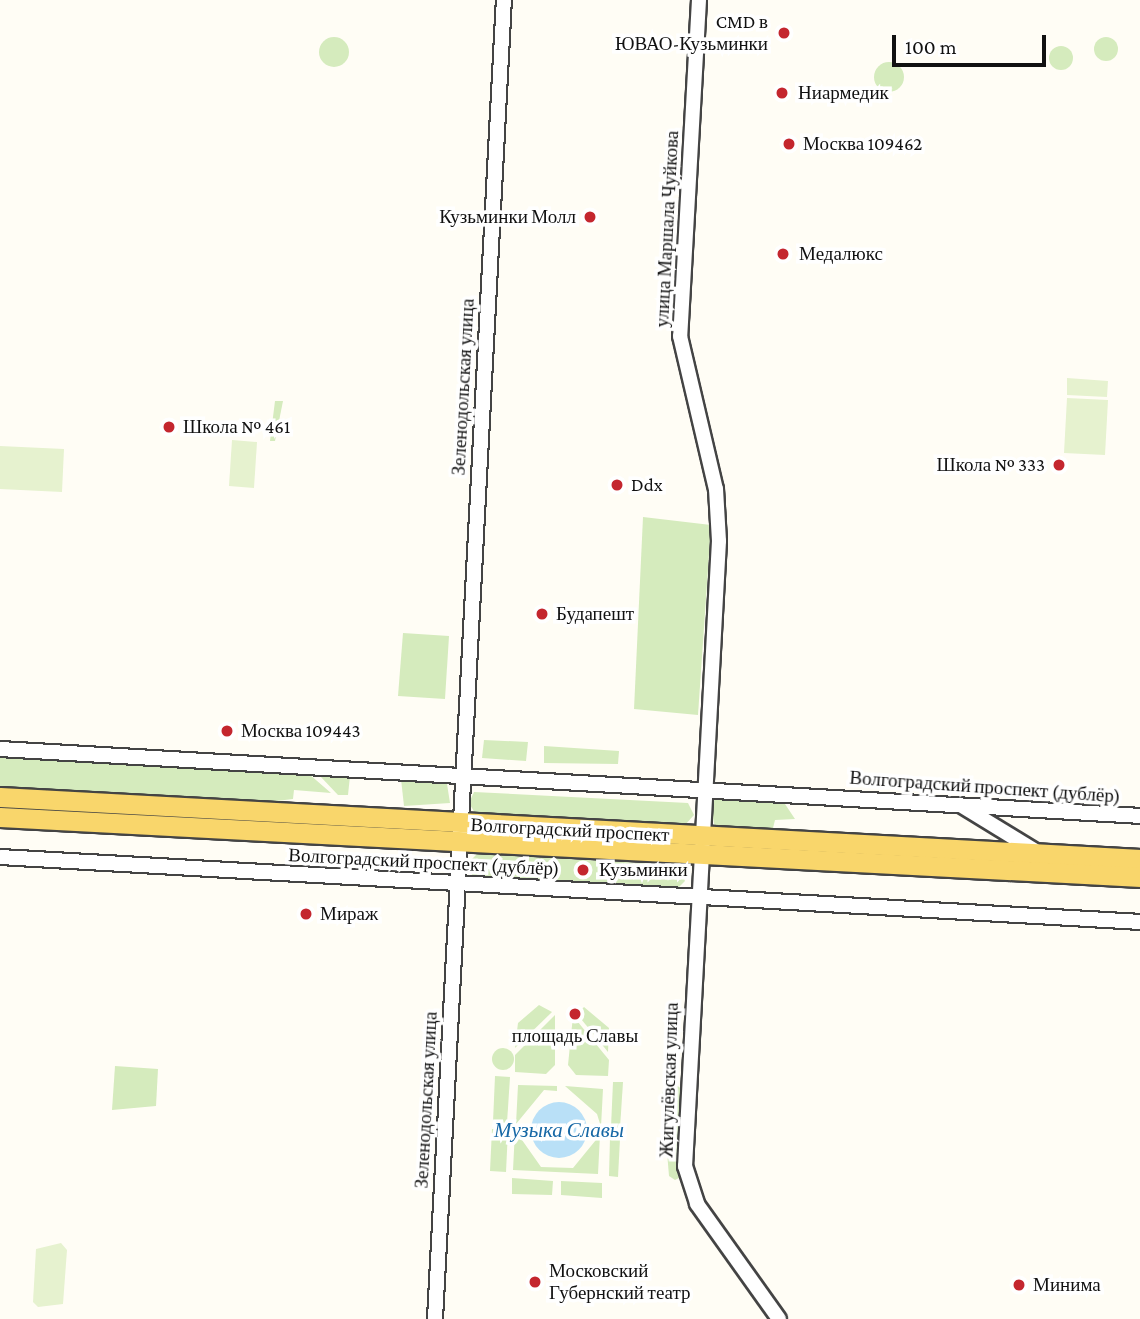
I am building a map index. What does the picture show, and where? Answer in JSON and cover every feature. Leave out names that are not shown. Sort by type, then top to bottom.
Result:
[{"type":"main road","name":"Волгоградский проспект","points":[[0,797],[457,834]]},
{"type":"main road","name":"Волгоградский проспект","points":[[0,817],[1140,859]]},
{"type":"main road","name":"Волгоградский проспект","points":[[698,844],[1140,877]]},
{"type":"street","name":"Зеленодольская улица","points":[[435,1319],[460,776],[504,0]]},
{"type":"street","name":"улица Маршала Чуйкова","points":[[698,844],[718,509],[683,355],[680,314],[699,0]]},
{"type":"street","points":[[0,749],[460,776]]},
{"type":"street","name":"Волгоградский проспект (дублёр)","points":[[460,776],[1140,816]]},
{"type":"street","points":[[953,803],[1005,838],[1049,854]]},
{"type":"street","name":"Жигулёвская улица","points":[[698,844],[689,1188],[779,1319]]},
{"type":"street","name":"Волгоградский проспект (дублёр)","points":[[0,857],[1140,922]]},
{"type":"green space","points":[[334,37],[345,41],[349,52],[345,63],[334,67],[323,63],[319,52],[323,41]]},
{"type":"green space","points":[[1106,37],[1115,40],[1118,49],[1115,58],[1106,61],[1097,58],[1094,49],[1097,40]]},
{"type":"green space","points":[[1061,46],[1070,49],[1073,58],[1070,67],[1061,70],[1052,67],[1049,58],[1052,49]]},
{"type":"green space","points":[[889,62],[895,63],[903,71],[903,83],[895,91],[889,92],[883,91],[875,83],[874,77],[875,71],[883,63]]},
{"type":"green space","points":[[1067,378],[1108,381],[1107,397],[1067,395]]},
{"type":"green space","points":[[1067,398],[1108,400],[1105,455],[1064,453]]},
{"type":"green space","points":[[275,401],[283,401],[275,441],[270,441]]},
{"type":"green space","points":[[232,440],[257,442],[254,488],[229,486]]},
{"type":"green space","points":[[0,446],[64,449],[62,492],[0,489]]},
{"type":"green space","points":[[643,517],[711,525],[698,715],[634,709]]},
{"type":"green space","points":[[403,633],[449,636],[445,699],[398,696]]},
{"type":"green space","points":[[484,740],[528,742],[526,761],[482,758]]},
{"type":"green space","points":[[544,746],[619,751],[618,764],[544,763]]},
{"type":"green space","points":[[0,757],[309,774],[331,793],[294,790],[293,799],[260,803],[0,788]]},
{"type":"green space","points":[[319,775],[350,776],[348,795],[338,795]]},
{"type":"green space","points":[[401,779],[447,784],[450,803],[404,806]]},
{"type":"green space","points":[[474,792],[688,803],[694,815],[685,825],[475,813],[469,803]]},
{"type":"green space","points":[[718,798],[783,801],[795,819],[775,820],[773,828],[715,828],[710,803]]},
{"type":"green space","points":[[477,854],[678,865],[685,881],[676,890],[474,879],[467,864]]},
{"type":"green space","points":[[539,1005],[552,1012],[515,1048],[518,1023]]},
{"type":"green space","points":[[584,1007],[609,1028],[608,1052],[577,1014]]},
{"type":"green space","points":[[555,1015],[555,1065],[546,1074],[515,1072],[515,1055]]},
{"type":"green space","points":[[573,1016],[609,1060],[608,1076],[576,1075],[568,1065]]},
{"type":"green space","points":[[503,1048],[511,1051],[514,1059],[511,1067],[503,1070],[495,1067],[492,1059],[495,1051]]},
{"type":"green space","points":[[115,1066],[158,1069],[156,1106],[112,1110]]},
{"type":"green space","points":[[495,1076],[510,1077],[507,1123],[493,1122]]},
{"type":"green space","points":[[613,1082],[623,1082],[620,1128],[611,1127]]},
{"type":"green space","points":[[675,1084],[683,1090],[681,1177],[675,1180],[669,1176],[662,1092]]},
{"type":"green space","points":[[518,1085],[557,1086],[557,1091],[544,1090],[516,1124]]},
{"type":"green space","points":[[565,1086],[603,1089],[601,1127],[597,1114]]},
{"type":"green space","points":[[492,1129],[508,1130],[506,1172],[490,1171]]},
{"type":"green space","points":[[515,1130],[541,1167],[573,1168],[600,1135],[598,1174],[513,1170]]},
{"type":"green space","points":[[610,1138],[620,1139],[618,1177],[609,1176]]},
{"type":"green space","points":[[512,1178],[553,1181],[552,1195],[512,1194]]},
{"type":"green space","points":[[561,1181],[602,1183],[602,1198],[561,1195]]},
{"type":"green space","points":[[61,1243],[67,1250],[63,1304],[38,1307],[33,1302],[36,1249]]},
{"type":"water","name":"Музыка Славы","points":[[559,1102],[579,1110],[587,1130],[579,1150],[559,1158],[539,1150],[531,1130],[539,1110]]},
{"type":"place","name":"CMD в ЮВАО-Кузьминки","points":[[784,33]]},
{"type":"place","name":"Ниармедик","points":[[782,93]]},
{"type":"place","name":"Москва 109462","points":[[789,144]]},
{"type":"place","name":"Кузьминки Молл","points":[[590,217]]},
{"type":"place","name":"Медалюкс","points":[[783,254]]},
{"type":"place","name":"Школа № 461","points":[[169,427]]},
{"type":"place","name":"Школа № 333","points":[[1059,465]]},
{"type":"place","name":"Ddx","points":[[617,485]]},
{"type":"place","name":"Будапешт","points":[[542,614]]},
{"type":"place","name":"Москва 109443","points":[[227,731]]},
{"type":"place","name":"Кузьминки","points":[[583,870]]},
{"type":"place","name":"Мираж","points":[[306,914]]},
{"type":"place","name":"площадь Славы","points":[[575,1014]]},
{"type":"place","name":"Московский Губернский театр","points":[[535,1282]]},
{"type":"place","name":"Минима","points":[[1019,1285]]}]
